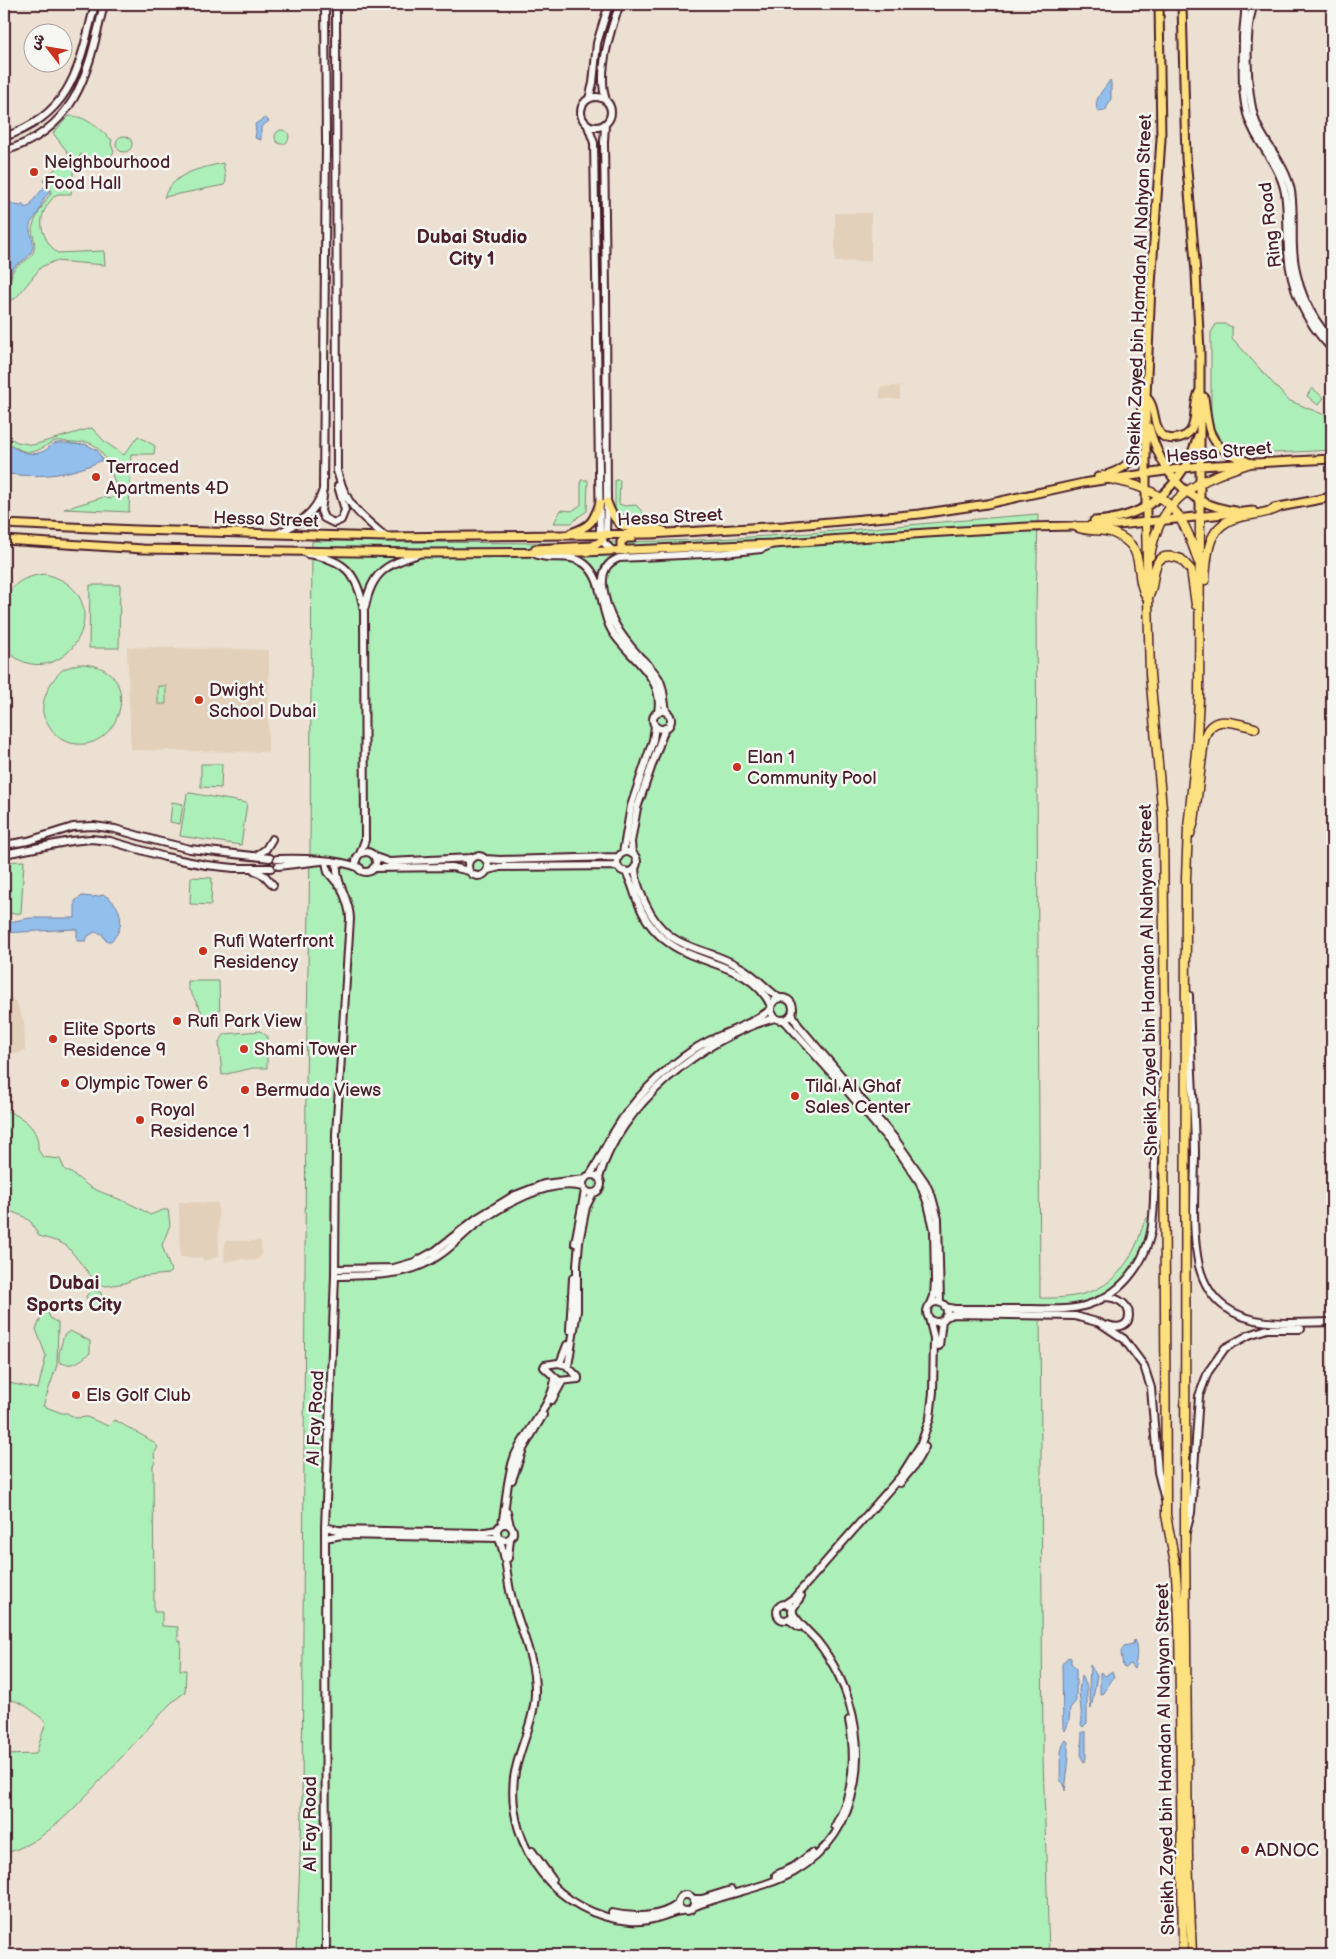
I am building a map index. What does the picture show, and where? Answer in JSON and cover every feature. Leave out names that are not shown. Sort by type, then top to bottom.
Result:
[{"type":"highway","points":[[1146,577],[1153,536],[1171,506],[1186,491],[1199,482],[1213,475],[1251,463]]},
{"type":"highway","points":[[1110,479],[1146,488],[1171,506],[1182,520],[1190,537],[1201,570]]},
{"type":"highway","points":[[1199,616],[1204,603],[1207,554],[1215,533],[1223,524],[1233,519],[1264,513],[1278,508]]},
{"type":"highway","name":"Sheikh Zayed bin Hamdan Al Nahyan Street","points":[[1192,1955],[1188,1856],[1185,1533],[1187,937],[1188,838],[1198,725],[1201,570],[1200,517]]},
{"type":"highway","name":"Sheikh Zayed bin Hamdan Al Nahyan Street","points":[[1146,523],[1150,674],[1162,819],[1165,1042],[1166,1515],[1176,1569],[1179,1616],[1183,1955]]},
{"type":"highway","points":[[1075,526],[1084,530],[1111,532],[1128,543],[1138,556],[1142,586],[1147,598]]},
{"type":"highway","points":[[1147,598],[1152,590],[1153,572],[1158,563],[1166,558],[1181,559],[1191,570],[1199,616]]},
{"type":"highway","points":[[1188,838],[1194,822],[1204,740],[1208,730],[1216,724],[1226,721],[1255,728]]},
{"type":"main road","name":"Sheikh Zayed bin Hamdan Al Nahyan Street","points":[[1146,523],[1146,397],[1151,284],[1161,139],[1160,4]]},
{"type":"main road","name":"Sheikh Zayed bin Hamdan Al Nahyan Street","points":[[1182,4],[1186,138],[1191,228],[1196,273],[1201,390],[1200,517]]},
{"type":"main road","points":[[1146,397],[1153,406],[1157,430],[1169,438],[1179,438],[1191,429],[1195,403],[1201,390]]},
{"type":"main road","points":[[1201,390],[1205,398],[1207,426],[1212,438],[1228,453],[1251,463]]},
{"type":"main road","points":[[1083,483],[1092,478],[1121,470],[1133,457],[1140,440],[1141,412],[1146,397]]},
{"type":"main road","points":[[1146,418],[1167,471],[1175,481],[1186,491],[1215,506],[1248,512]]},
{"type":"main road","points":[[1075,526],[1081,522],[1121,518],[1146,507],[1160,497],[1184,469],[1200,430]]},
{"type":"main road","name":"Hessa Street","points":[[4,524],[136,530],[386,537],[651,534],[784,526],[920,514],[987,504],[1083,483],[1200,466],[1332,459]]},
{"type":"main road","name":"Hessa Street","points":[[4,540],[143,549],[424,553],[625,551],[773,544],[927,532],[1160,522],[1278,508],[1332,497]]},
{"type":"main road","points":[[566,535],[588,525],[604,502],[622,525],[632,529],[656,529],[666,533]]},
{"type":"main road","points":[[625,551],[621,544],[623,539],[645,537],[651,534]]},
{"type":"main road","points":[[508,553],[535,548],[592,546],[603,536]]},
{"type":"street","points":[[4,137],[21,131],[42,118],[67,90],[80,62],[95,4]]},
{"type":"street","points":[[4,151],[26,143],[40,134],[55,122],[71,103],[86,75],[104,4]]},
{"type":"street","points":[[325,4],[326,141],[322,515],[330,522],[338,522],[343,517],[345,510],[338,487],[336,4]]},
{"type":"street","points":[[604,502],[594,143],[581,114],[582,106],[589,99],[593,83],[598,38],[608,4]]},
{"type":"street","points":[[588,126],[600,128],[611,118],[612,113],[606,100],[603,83],[606,56],[620,4]]},
{"type":"street","name":"Ring Road","points":[[1244,4],[1245,105],[1257,137],[1275,164],[1283,186],[1289,262],[1297,296],[1310,322],[1332,349]]},
{"type":"street","name":"Ring Road","points":[[1254,4],[1248,31],[1252,112],[1261,133],[1282,166],[1291,191],[1293,250],[1300,288],[1311,313],[1332,341]]},
{"type":"street","points":[[589,99],[598,97],[606,100]]},
{"type":"street","points":[[605,125],[606,291],[603,536],[613,551]]},
{"type":"street","points":[[338,471],[343,491],[351,505],[386,537]]},
{"type":"street","points":[[275,534],[306,518],[316,505],[323,490]]},
{"type":"street","points":[[773,544],[758,550],[619,558],[610,563],[603,575],[612,619],[619,633],[660,680],[667,713],[671,721],[665,728],[637,808],[631,842],[632,854],[636,858],[637,881],[646,906],[658,924],[668,934],[695,950],[740,966],[757,978],[779,998],[784,998],[791,1002],[793,1007],[792,1014],[798,1025],[895,1139],[926,1182],[938,1219],[942,1305],[946,1313],[939,1332],[938,1391],[930,1434],[921,1455],[906,1476],[801,1596],[788,1619]]},
{"type":"street","points":[[288,550],[323,556],[343,566],[352,575],[359,587],[364,611],[365,840],[357,862],[360,868]]},
{"type":"street","points":[[364,611],[370,587],[382,570],[394,563],[424,553]]},
{"type":"street","points":[[534,553],[541,556],[574,558],[592,571],[597,581],[604,613],[610,628],[620,642],[647,671],[656,686],[659,699],[658,712],[653,718],[655,726],[653,740],[631,806],[618,866]]},
{"type":"street","points":[[658,712],[667,713]]},
{"type":"street","points":[[655,726],[665,728]]},
{"type":"street","points":[[4,845],[83,826],[104,826],[190,849],[256,856],[274,863]]},
{"type":"street","points":[[119,843],[124,831]]},
{"type":"street","points":[[256,856],[266,849],[272,838]]},
{"type":"street","points":[[4,854],[80,839],[101,840],[193,863],[250,869],[265,876],[273,885]]},
{"type":"street","points":[[365,840],[376,864],[373,868]]},
{"type":"street","points":[[346,863],[365,852],[389,862],[471,858],[478,856],[500,860],[632,854]]},
{"type":"street","points":[[469,871],[468,864],[471,858]]},
{"type":"street","points":[[485,858],[488,870]]},
{"type":"street","points":[[250,869],[274,863],[316,863],[324,861],[346,863],[368,871],[373,868],[452,867],[469,871],[479,877],[488,870],[500,867],[618,866],[625,871],[630,880],[645,917],[664,939],[682,951],[729,968],[742,975],[764,993],[775,1018]]},
{"type":"street","points":[[324,861],[328,872],[339,885]]},
{"type":"street","points":[[337,863],[339,885]]},
{"type":"street","points":[[625,871],[630,871],[635,867]]},
{"type":"street","name":"Al Fay Road","points":[[326,1955],[325,1527],[336,1273],[336,1134],[350,919],[350,908],[339,885]]},
{"type":"street","points":[[1187,937],[1189,948],[1190,1028],[1194,1104],[1195,1230],[1197,1255],[1203,1278],[1214,1297],[1231,1311],[1260,1321],[1332,1322]]},
{"type":"street","points":[[560,1363],[565,1353],[571,1325],[574,1247],[584,1189],[588,1177],[613,1132],[639,1097],[661,1075],[703,1044],[759,1017],[771,1008],[779,998]]},
{"type":"street","points":[[784,1020],[792,1014]]},
{"type":"street","points":[[568,1366],[577,1311],[579,1242],[586,1207],[593,1193],[600,1189],[601,1182],[599,1178],[610,1151],[623,1129],[663,1082],[690,1060],[730,1036],[775,1018],[784,1020],[852,1096],[902,1156],[918,1181],[928,1204],[934,1229],[934,1294],[927,1312],[934,1338],[934,1392],[929,1424],[918,1451],[906,1470],[798,1593],[779,1607],[778,1614],[782,1619],[788,1619],[800,1628],[825,1659],[835,1676],[844,1700],[849,1717],[852,1743],[852,1770],[848,1798],[842,1813],[830,1833],[802,1862],[772,1877],[711,1897],[693,1899],[689,1896],[683,1896],[679,1899],[678,1904],[682,1911]]},
{"type":"street","points":[[931,1304],[942,1305],[954,1310],[1068,1309],[1087,1305],[1118,1288],[1133,1272],[1150,1239],[1158,1128],[1164,1102]]},
{"type":"street","points":[[336,1273],[394,1268],[414,1262],[435,1251],[477,1218],[513,1196],[544,1184],[588,1177],[599,1178]]},
{"type":"street","points":[[336,1273],[384,1274],[417,1267],[439,1256],[487,1217],[515,1201],[550,1188],[571,1186],[593,1193]]},
{"type":"street","points":[[1100,1323],[1120,1327],[1127,1322],[1129,1317],[1128,1308],[1123,1302],[1115,1298],[1104,1297]]},
{"type":"street","points":[[929,1318],[935,1322],[954,1314],[1068,1315],[1088,1318],[1116,1332],[1131,1346],[1144,1366],[1148,1377],[1153,1398],[1159,1482],[1166,1502]]},
{"type":"street","points":[[1260,1321],[1260,1330]]},
{"type":"street","points":[[1185,1533],[1191,1513],[1197,1411],[1202,1383],[1214,1361],[1225,1348],[1260,1330],[1302,1329]]},
{"type":"street","points":[[560,1363],[568,1366],[579,1378],[562,1382],[555,1379],[544,1366],[560,1363]]},
{"type":"street","points":[[325,1527],[338,1530],[480,1533],[497,1530],[502,1524],[507,1482],[513,1462],[523,1440],[549,1397],[555,1379]]},
{"type":"street","points":[[562,1382],[516,1465],[508,1498],[507,1514],[513,1532],[508,1551],[510,1576],[519,1612],[535,1656],[539,1684],[537,1715],[522,1758],[517,1790],[521,1823],[529,1846],[538,1862],[554,1882],[574,1898],[595,1908],[617,1915],[638,1916],[657,1914],[678,1904]]},
{"type":"street","points":[[502,1524],[510,1526]]},
{"type":"street","points":[[497,1530],[504,1552],[511,1595],[529,1650],[535,1676],[533,1715],[517,1762],[513,1787],[517,1822],[527,1850],[538,1869],[553,1887],[571,1901],[593,1912],[618,1919],[640,1921],[688,1911],[693,1907],[780,1878],[812,1859],[828,1843],[842,1822],[852,1801],[856,1779],[857,1748],[849,1701],[839,1675],[829,1658],[789,1605],[785,1604]]},
{"type":"street","points":[[325,1538],[342,1535],[510,1539]]},
{"type":"street","points":[[693,1899],[693,1907]]},
{"type":"shaded area","points":[[835,213],[871,213],[871,261],[835,262]]},
{"type":"shaded area","points":[[900,386],[900,399],[880,399],[880,387]]},
{"type":"shaded area","name":"Dwight School Dubai","points":[[127,647],[269,650],[268,752],[131,750]]},
{"type":"shaded area","points":[[4,993],[16,1002],[24,1022],[25,1050],[18,1054],[4,1052]]},
{"type":"shaded area","points":[[179,1202],[218,1203],[219,1256],[204,1261],[202,1258],[180,1257]]},
{"type":"shaded area","points":[[225,1241],[261,1241],[261,1256],[255,1261],[243,1259],[224,1262]]},
{"type":"green space","points":[[69,116],[82,118],[112,140],[111,144],[114,152],[103,165],[81,154],[74,166],[71,194],[57,194],[50,201],[42,216],[43,231],[50,246],[57,253],[104,251],[105,265],[55,261],[41,267],[16,298],[4,304],[4,292],[9,285],[13,271],[31,256],[34,250],[35,242],[32,227],[51,193],[50,187],[43,181],[69,154],[53,133]]},
{"type":"green space","points":[[279,130],[285,130],[289,137],[285,144],[279,144],[275,140],[275,134]]},
{"type":"green space","points":[[124,136],[132,144],[124,152],[116,144]]},
{"type":"green space","points":[[223,163],[226,181],[224,185],[164,197],[174,182],[181,177],[196,170]]},
{"type":"green space","points":[[1216,324],[1225,324],[1232,327],[1232,338],[1288,400],[1332,418],[1332,450],[1256,454],[1235,452],[1223,444],[1211,423],[1211,333]]},
{"type":"green space","points":[[1312,388],[1324,398],[1318,405],[1307,396]]},
{"type":"green space","points":[[92,428],[105,442],[124,455],[138,436],[155,446],[154,454],[131,454],[129,512],[64,509],[104,497],[111,499],[115,493],[115,484],[108,464],[100,450],[92,444],[58,441],[38,450],[28,452],[4,441],[4,435],[17,442],[33,445]]},
{"type":"green space","points":[[581,480],[588,480],[587,511],[572,523],[554,523],[561,510],[572,511],[581,505]]},
{"type":"green space","points":[[615,480],[620,480],[619,504],[625,506],[636,505],[647,517],[646,522],[631,522],[625,515],[615,510]]},
{"type":"green space","points":[[1038,514],[1036,608],[1040,1298],[1057,1298],[1086,1293],[1110,1281],[1129,1259],[1145,1221],[1150,1215],[1148,1232],[1143,1248],[1127,1275],[1115,1286],[1087,1302],[1071,1306],[1040,1307],[1043,1758],[1049,1955],[296,1955],[302,1811],[306,1085],[312,541],[647,542],[824,532]]},
{"type":"green space","points":[[45,574],[67,583],[79,597],[84,613],[82,630],[74,645],[61,657],[45,664],[27,663],[14,656],[4,644],[5,606],[12,588],[30,577]]},
{"type":"green space","points":[[90,585],[120,585],[119,648],[89,648]]},
{"type":"green space","points":[[78,664],[99,667],[113,677],[120,690],[120,706],[115,721],[106,733],[93,742],[77,744],[69,743],[54,733],[44,717],[43,707],[46,695],[55,677],[64,669]]},
{"type":"green space","points":[[158,686],[166,686],[166,704],[158,704]]},
{"type":"green space","points":[[201,764],[222,764],[221,788],[201,787]]},
{"type":"green space","points":[[187,794],[247,803],[241,845],[180,836]]},
{"type":"green space","points":[[172,802],[183,804],[180,824],[170,822]]},
{"type":"green space","points":[[24,861],[21,913],[4,914],[4,862]]},
{"type":"green space","points":[[191,877],[212,878],[211,905],[190,904]]},
{"type":"green space","points":[[188,981],[219,981],[220,1025],[210,1026],[188,988]]},
{"type":"green space","points":[[260,1031],[267,1036],[267,1068],[253,1068],[222,1075],[219,1042],[225,1034]]},
{"type":"green space","points":[[4,1110],[23,1119],[33,1129],[38,1142],[38,1150],[43,1157],[60,1159],[65,1170],[90,1187],[129,1203],[150,1215],[168,1210],[170,1225],[162,1245],[171,1271],[168,1274],[138,1277],[125,1283],[107,1286],[90,1283],[91,1276],[67,1246],[39,1236],[31,1222],[23,1216],[4,1209]]},
{"type":"green space","points":[[92,1290],[100,1292],[103,1297],[96,1309],[92,1309],[86,1296]]},
{"type":"green space","points":[[45,1310],[50,1318],[58,1323],[57,1365],[43,1406],[67,1413],[76,1418],[87,1417],[108,1426],[114,1420],[146,1437],[158,1447],[154,1454],[155,1463],[153,1465],[154,1612],[162,1612],[162,1626],[178,1627],[178,1641],[181,1641],[180,1670],[186,1670],[185,1692],[171,1703],[85,1797],[49,1831],[20,1848],[4,1854],[4,1755],[36,1754],[46,1722],[22,1704],[4,1699],[4,1382],[38,1389],[46,1356],[36,1329]]},
{"type":"green space","points":[[70,1331],[90,1341],[90,1353],[72,1364],[64,1364],[59,1362],[59,1353],[64,1335]]},
{"type":"water","points":[[1110,80],[1111,99],[1105,111],[1098,112],[1096,103]]},
{"type":"water","points":[[265,118],[269,121],[261,127],[261,140],[255,138],[255,124]]},
{"type":"water","points":[[46,185],[49,188],[49,193],[43,200],[38,213],[30,225],[33,242],[31,253],[13,268],[8,284],[4,289],[4,198],[15,205],[21,206],[23,204],[25,208],[32,205],[31,203]]},
{"type":"water","points":[[4,442],[18,450],[33,454],[44,451],[57,443],[85,444],[97,450],[103,460],[79,469],[57,474],[33,476],[8,474],[9,469],[4,464]]},
{"type":"water","points":[[104,895],[115,904],[120,916],[121,923],[119,929],[111,941],[106,941],[102,934],[95,932],[88,936],[86,941],[77,941],[77,930],[75,929],[4,933],[4,923],[30,918],[75,918],[75,901],[82,896]]},
{"type":"water","points":[[1134,1640],[1137,1653],[1134,1669],[1130,1664],[1126,1668],[1123,1667],[1121,1652],[1124,1646],[1133,1644]]},
{"type":"water","points":[[1068,1657],[1071,1658],[1071,1663],[1076,1669],[1076,1701],[1070,1708],[1069,1721],[1065,1731],[1063,1729],[1062,1664]]},
{"type":"water","points":[[1090,1665],[1097,1676],[1091,1709],[1089,1689]]},
{"type":"water","points":[[1112,1671],[1114,1677],[1103,1693],[1100,1694],[1100,1672],[1105,1676]]},
{"type":"water","points":[[1081,1676],[1087,1689],[1087,1723],[1083,1727],[1081,1725],[1079,1691]]},
{"type":"water","points":[[1082,1732],[1086,1732],[1086,1758],[1084,1762],[1081,1757]]},
{"type":"water","points":[[1066,1740],[1068,1742],[1069,1758],[1065,1791],[1064,1784],[1060,1780],[1060,1764],[1063,1744]]},
{"type":"place","name":"Neighbourhood Food Hall","points":[[34,172]]},
{"type":"place","name":"Terraced Apartments 4D","points":[[96,477]]},
{"type":"place","name":"Dwight School Dubai","points":[[199,700]]},
{"type":"place","name":"Elan 1 Community Pool","points":[[737,767]]},
{"type":"place","name":"Rufi Waterfront Residency","points":[[203,951]]},
{"type":"place","name":"Rufi Park View","points":[[177,1021]]},
{"type":"place","name":"Elite Sports Residence 9","points":[[53,1039]]},
{"type":"place","name":"Shami Tower","points":[[244,1049]]},
{"type":"place","name":"Olympic Tower 6","points":[[65,1083]]},
{"type":"place","name":"Bermuda Views","points":[[245,1090]]},
{"type":"place","name":"Tilal Al Ghaf Sales Center","points":[[795,1096]]},
{"type":"place","name":"Royal Residence 1","points":[[140,1120]]},
{"type":"place","name":"Els Golf Club","points":[[76,1395]]},
{"type":"place","name":"ADNOC","points":[[1245,1850]]},
{"type":"district","name":"Dubai Studio City 1","points":[[472,247]]},
{"type":"district","name":"Dubai Sports City","points":[[74,1293]]}]
